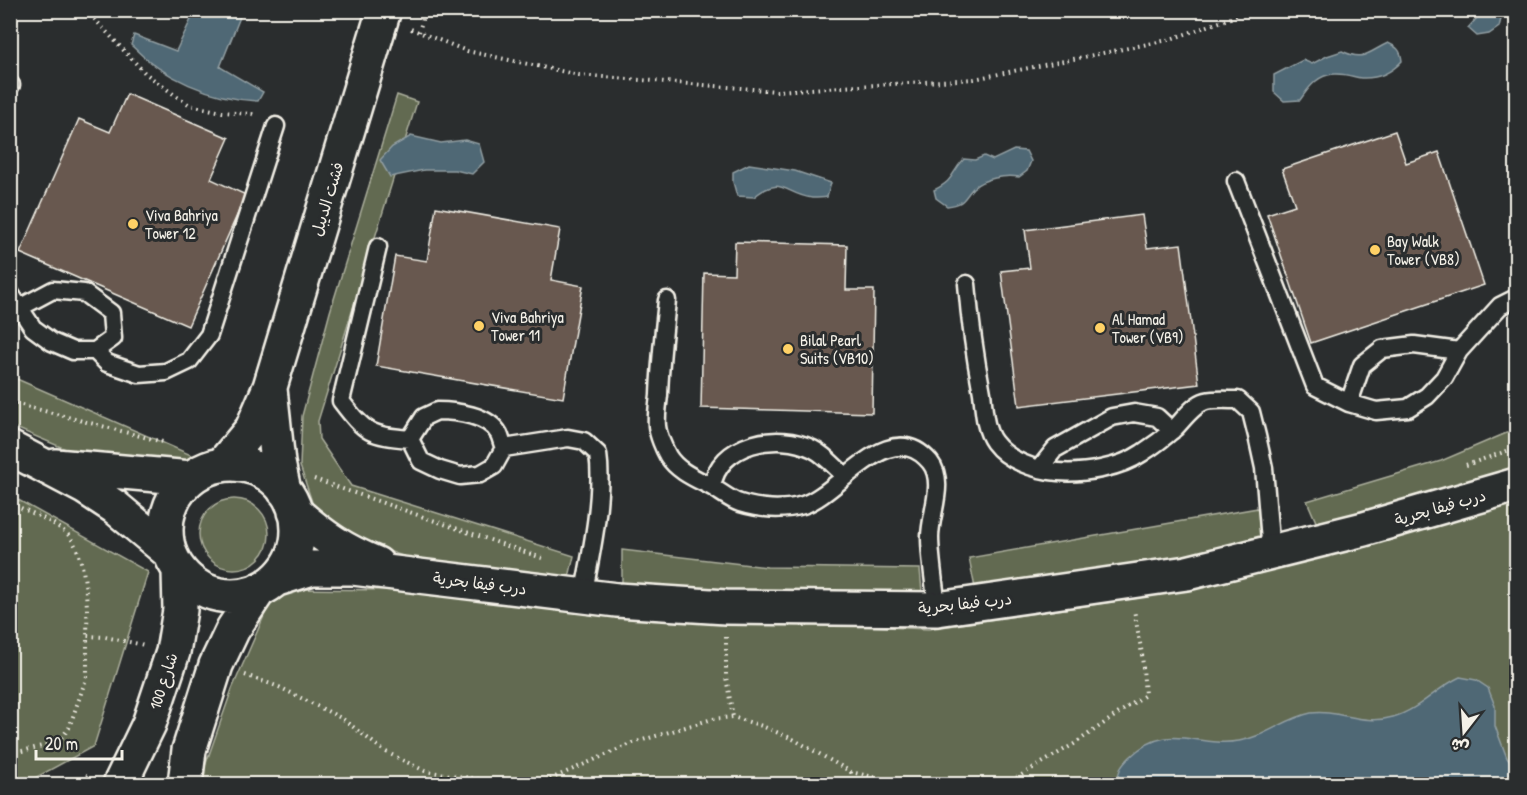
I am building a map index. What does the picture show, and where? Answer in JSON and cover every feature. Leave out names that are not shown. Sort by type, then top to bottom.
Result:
[{"type":"street","name":"فشت الديبل","points":[[222,465],[252,429],[270,387],[383,14]]},
{"type":"street","name":"فشت الديبل","points":[[270,387],[278,463],[290,501]]},
{"type":"street","points":[[10,448],[45,465],[115,507],[174,562],[195,586],[216,594],[238,596],[268,585]]},
{"type":"street","points":[[45,465],[191,478]]},
{"type":"street","points":[[174,562],[165,532],[168,511],[177,493],[191,478],[211,467],[240,465],[257,469],[272,478],[290,501],[298,530],[296,548],[288,565],[268,585],[233,629],[216,665],[189,750],[185,784]]},
{"type":"street","name":"درب فيفا بحرية","points":[[268,585],[312,568],[353,568],[583,596],[726,607],[937,609],[1187,573],[1364,529],[1516,485]]},
{"type":"street","name":"درب فيفا بحرية","points":[[290,501],[317,531],[341,548],[401,573]]},
{"type":"street","name":"شارع 100","points":[[107,778],[149,724],[152,647],[180,610],[174,562]]},
{"type":"lane","points":[[95,351],[108,363],[139,374],[166,372],[189,361],[209,335],[276,126]]},
{"type":"lane","points":[[1236,181],[1315,386],[1349,403],[1376,411],[1408,408],[1427,396],[1444,378],[1459,351],[1500,306],[1516,298]]},
{"type":"lane","points":[[378,247],[341,401],[358,423],[369,432],[382,436],[411,439]]},
{"type":"lane","points":[[967,284],[976,372],[984,413],[992,440],[1009,456],[1039,469],[1072,473],[1127,461],[1144,452],[1172,431],[1197,405],[1205,401],[1238,400],[1251,412],[1263,468],[1271,553]]},
{"type":"lane","points":[[53,290],[84,293],[111,313],[113,338],[95,351],[73,351],[51,342],[33,328],[16,300],[53,290]]},
{"type":"lane","points":[[667,300],[657,428],[669,457],[687,475],[738,503],[776,509],[803,505],[833,488],[872,455],[886,448],[906,447],[920,453],[935,471],[937,487],[930,537],[937,609]]},
{"type":"lane","points":[[1349,403],[1362,365],[1382,349],[1413,345],[1459,351]]},
{"type":"lane","points":[[437,411],[452,411],[485,421],[498,432],[504,448],[494,466],[480,474],[460,476],[440,471],[421,461],[411,439],[424,417],[437,411]]},
{"type":"lane","points":[[1039,469],[1055,448],[1112,417],[1134,413],[1156,417],[1172,431]]},
{"type":"lane","points":[[504,448],[568,438],[584,441],[598,453],[601,471],[583,596]]},
{"type":"lane","points":[[712,487],[717,470],[737,452],[759,442],[781,441],[814,449],[845,476]]},
{"type":"path","points":[[86,10],[145,73],[190,105],[222,112],[252,114],[276,126]]},
{"type":"path","points":[[419,32],[425,10]]},
{"type":"path","points":[[383,14],[419,32],[467,51],[579,75],[777,90],[974,79],[1168,40],[1254,10]]},
{"type":"path","points":[[10,503],[68,533],[80,559],[88,601],[87,676],[69,728],[62,737],[46,745],[10,754]]},
{"type":"path","points":[[1006,784],[1074,744],[1145,695],[1142,654],[1128,582]]},
{"type":"path","points":[[726,607],[726,677],[733,717]]},
{"type":"path","points":[[87,636],[105,637],[152,647]]},
{"type":"path","points":[[216,665],[279,687],[343,719],[384,751],[425,771],[510,784]]},
{"type":"path","points":[[539,784],[633,743],[712,719],[733,717],[793,739],[851,772],[905,784]]},
{"type":"path","points":[[851,772],[852,784]]},
{"type":"path","points":[[77,784],[107,778]]},
{"type":"green space","points":[[397,95],[417,102],[318,421],[319,439],[351,486],[574,556],[567,586],[427,565],[361,541],[344,531],[313,505],[300,466],[302,416],[330,312]]},
{"type":"green space","points":[[10,376],[198,458],[158,469],[101,464],[11,426]]},
{"type":"green space","points":[[1516,429],[1516,466],[1320,531],[1307,501],[1441,461]]},
{"type":"green space","points":[[11,496],[148,572],[94,746],[24,784],[10,784]]},
{"type":"green space","points":[[1516,498],[1516,784],[204,784],[203,772],[232,689],[271,600],[283,589],[400,590],[572,612],[928,629],[1139,598],[1368,542]]},
{"type":"green space","points":[[241,499],[254,505],[263,514],[267,520],[269,534],[267,548],[259,559],[248,567],[227,569],[209,559],[201,548],[199,527],[209,509],[220,501]]},
{"type":"green space","points":[[1258,508],[1261,546],[976,593],[969,558]]},
{"type":"green space","points":[[622,550],[767,567],[920,569],[923,603],[622,588]]},
{"type":"water","points":[[195,11],[223,11],[240,17],[220,67],[263,92],[258,101],[223,96],[189,85],[158,67],[131,45],[134,35],[176,51]]},
{"type":"water","points":[[1477,11],[1503,11],[1499,27],[1489,34],[1477,36],[1468,28],[1476,19]]},
{"type":"water","points":[[1388,43],[1398,49],[1402,61],[1384,74],[1367,78],[1340,74],[1328,75],[1315,82],[1300,100],[1284,101],[1274,92],[1274,75],[1303,60],[1312,64],[1342,51],[1361,56]]},
{"type":"water","points":[[411,136],[441,143],[465,140],[479,144],[484,162],[472,174],[455,170],[424,170],[390,177],[380,160],[392,147]]},
{"type":"water","points":[[1014,150],[1026,151],[1031,161],[1027,171],[1019,177],[1007,176],[983,182],[973,188],[963,201],[957,204],[947,206],[936,198],[934,190],[949,180],[964,159],[975,160],[984,156],[993,160]]},
{"type":"water","points":[[749,164],[795,171],[831,183],[827,197],[812,198],[777,186],[763,190],[754,197],[737,196],[733,172]]},
{"type":"water","points":[[1460,677],[1476,680],[1488,688],[1495,706],[1495,726],[1507,758],[1516,770],[1516,784],[1118,784],[1119,772],[1124,763],[1144,746],[1157,740],[1183,738],[1224,742],[1239,741],[1258,736],[1302,715],[1321,712],[1371,720],[1393,717],[1411,709]]},
{"type":"building","name":"Viva Bahriya Tower 12","points":[[127,94],[229,138],[211,179],[246,195],[188,326],[20,253],[79,119],[110,132]]},
{"type":"building","name":"Bay Walk Tower (VB8)","points":[[1395,131],[1406,163],[1439,152],[1484,285],[1311,343],[1267,214],[1295,205],[1282,169]]},
{"type":"building","name":"Viva Bahriya Tower 11","points":[[436,207],[560,229],[551,280],[583,286],[563,398],[376,366],[395,256],[427,261]]},
{"type":"building","name":"Al Hamad Tower (VB9)","points":[[1142,215],[1147,248],[1181,244],[1199,384],[1019,406],[1001,271],[1030,268],[1025,230]]},
{"type":"building","name":"Bilal Pearl Suits (VB10)","points":[[735,242],[847,245],[846,290],[874,290],[872,413],[701,408],[704,273],[734,274]]},
{"type":"place","name":"Viva Bahriya Tower 12","points":[[133,224]]},
{"type":"place","name":"Bay Walk Tower (VB8)","points":[[1375,250]]},
{"type":"place","name":"Viva Bahriya Tower 11","points":[[479,326]]},
{"type":"place","name":"Al Hamad Tower (VB9)","points":[[1100,328]]},
{"type":"place","name":"Bilal Pearl Suits (VB10)","points":[[788,349]]}]
